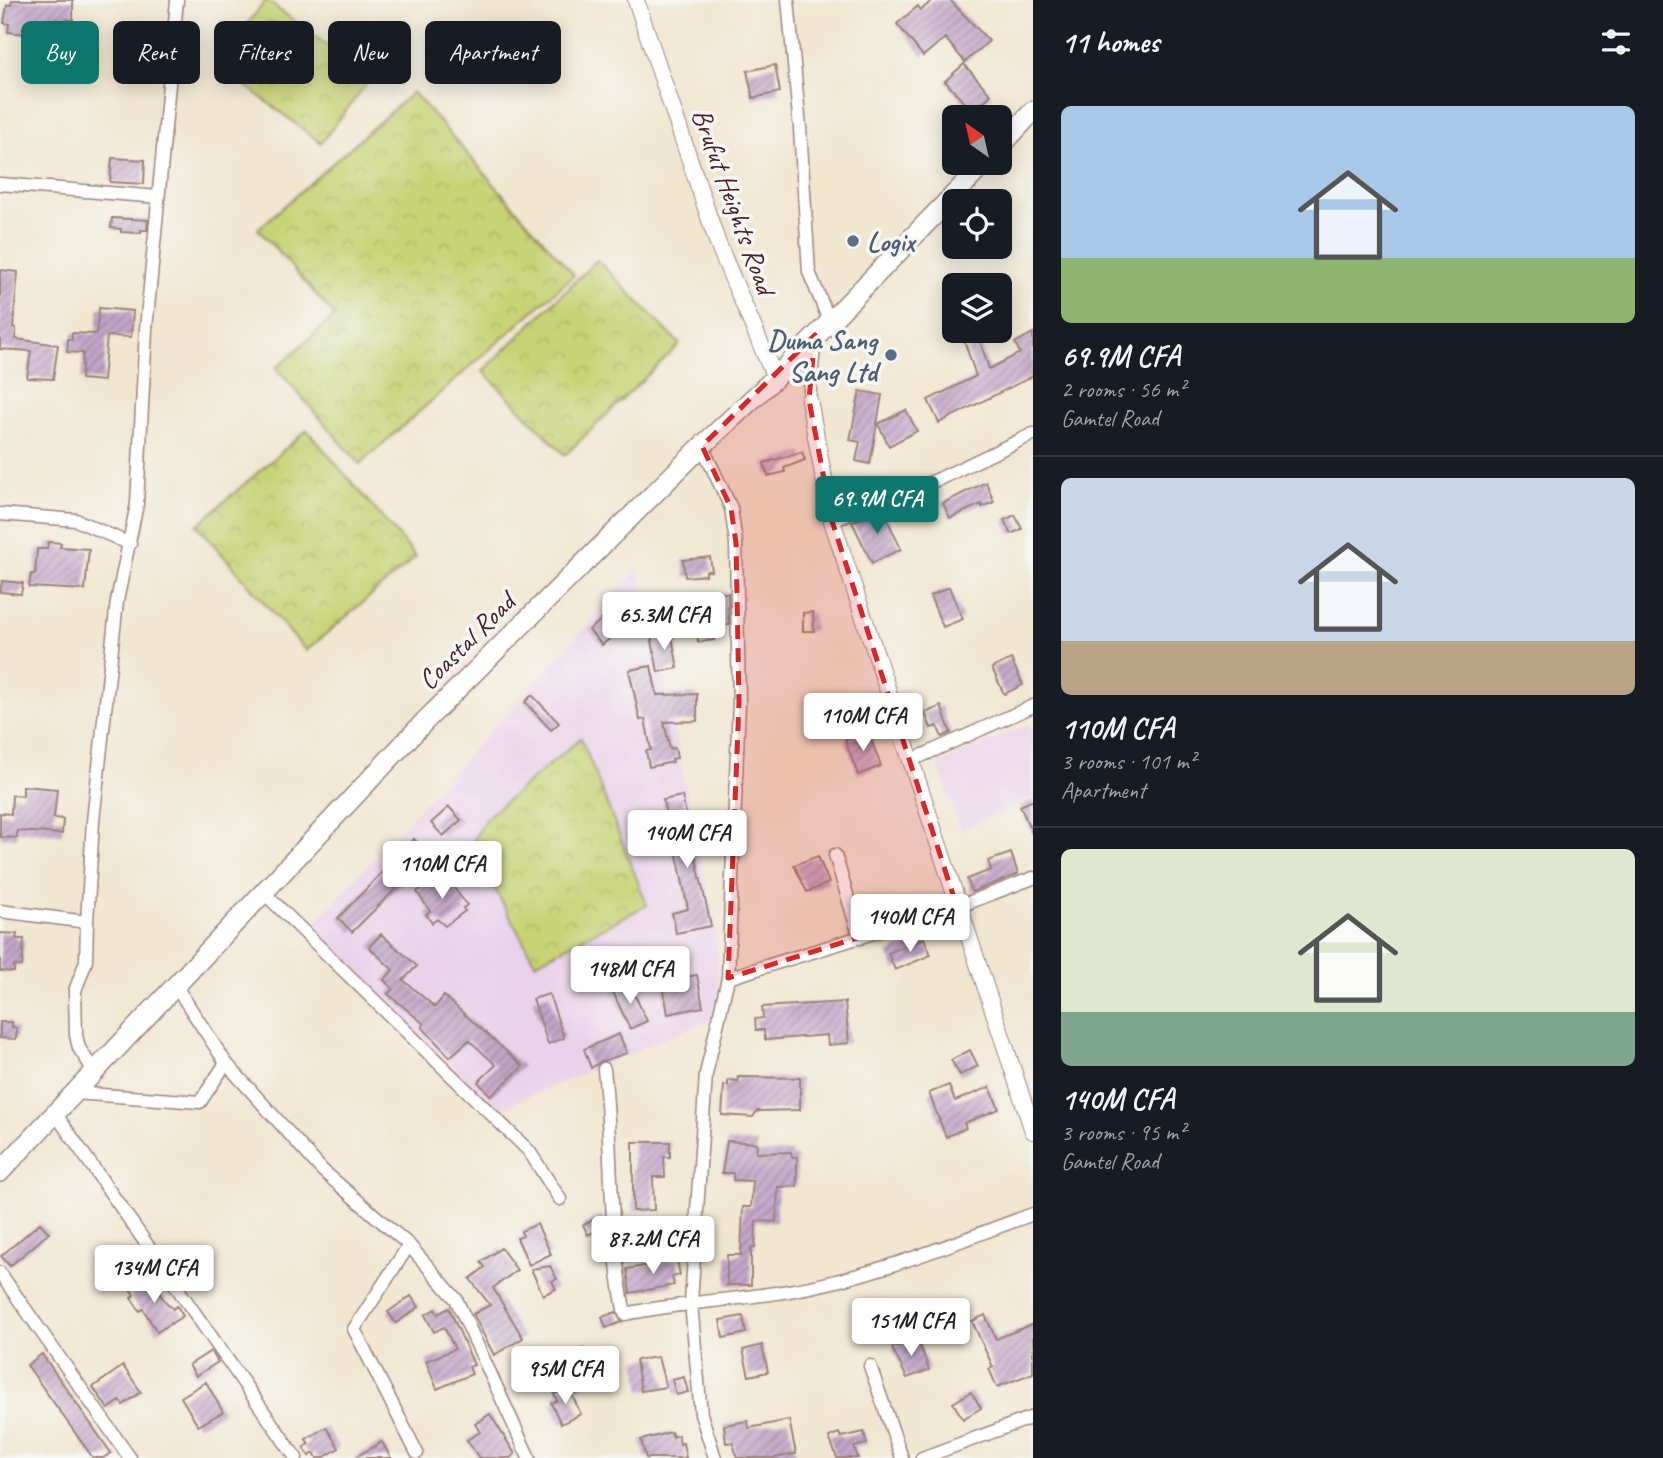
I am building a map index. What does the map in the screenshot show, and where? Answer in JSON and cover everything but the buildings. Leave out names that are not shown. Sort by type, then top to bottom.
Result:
[{"type":"main road","points":[[1012,134],[1033,111]]},
{"type":"main road","name":"Coastal Road","points":[[0,1172],[426,720],[775,377],[973,175]]},
{"type":"street","points":[[94,1071],[79,1048],[75,991],[86,961],[93,821],[117,601],[130,544],[138,485],[146,330],[177,0]]},
{"type":"street","name":"Brufut Heights Road","points":[[636,0],[718,244],[775,377]]},
{"type":"street","points":[[788,0],[800,128],[809,272],[829,320]]},
{"type":"street","points":[[0,184],[158,197]]},
{"type":"street","points":[[815,335],[809,400],[832,521],[1033,1131]]},
{"type":"street","points":[[832,521],[939,479],[1033,434]]},
{"type":"street","points":[[702,446],[731,509],[736,543],[739,702],[728,978],[706,1074],[691,1303],[701,1414],[715,1458]]},
{"type":"street","points":[[0,514],[76,520],[130,544]]},
{"type":"street","points":[[910,761],[1033,706]]},
{"type":"street","points":[[835,855],[860,938]]},
{"type":"street","points":[[728,978],[957,907],[1033,878]]},
{"type":"street","points":[[262,891],[529,1150],[560,1199]]},
{"type":"street","points":[[0,911],[86,922]]},
{"type":"street","points":[[175,985],[226,1063],[322,1170],[409,1245],[456,1299],[529,1458]]},
{"type":"street","points":[[74,1093],[201,1102],[226,1063]]},
{"type":"street","points":[[604,1069],[610,1125],[615,1267],[625,1314],[789,1291],[857,1276],[1033,1214]]},
{"type":"street","points":[[55,1113],[296,1458]]},
{"type":"street","points":[[409,1245],[354,1329],[416,1453]]},
{"type":"street","points":[[0,1273],[126,1456]]},
{"type":"street","points":[[870,1366],[902,1458]]},
{"type":"street","points":[[922,1458],[1033,1417]]},
{"type":"highlighted area","points":[[815,335],[809,400],[832,521],[957,907],[728,978],[739,702],[736,543],[731,508],[702,446]]},
{"type":"shaded area","points":[[639,568],[717,933],[719,1016],[496,1110],[311,927]]},
{"type":"shaded area","points":[[1029,724],[1033,732],[1033,797],[960,831],[938,764]]},
{"type":"green space","points":[[266,0],[294,21],[250,21]]},
{"type":"green space","points":[[314,36],[328,46],[328,84],[366,84],[321,143],[243,84],[314,84]]},
{"type":"green space","points":[[413,92],[574,275],[360,464],[276,368],[335,316],[258,229]]},
{"type":"green space","points":[[597,260],[680,344],[565,455],[483,371]]},
{"type":"green space","points":[[307,430],[416,557],[306,651],[197,525]]},
{"type":"green space","points":[[581,738],[647,905],[535,963],[471,845],[486,818]]},
{"type":"place","name":"Logix","points":[[853,241]]},
{"type":"place","name":"Duma Sang Sang Ltd","points":[[891,355]]}]
